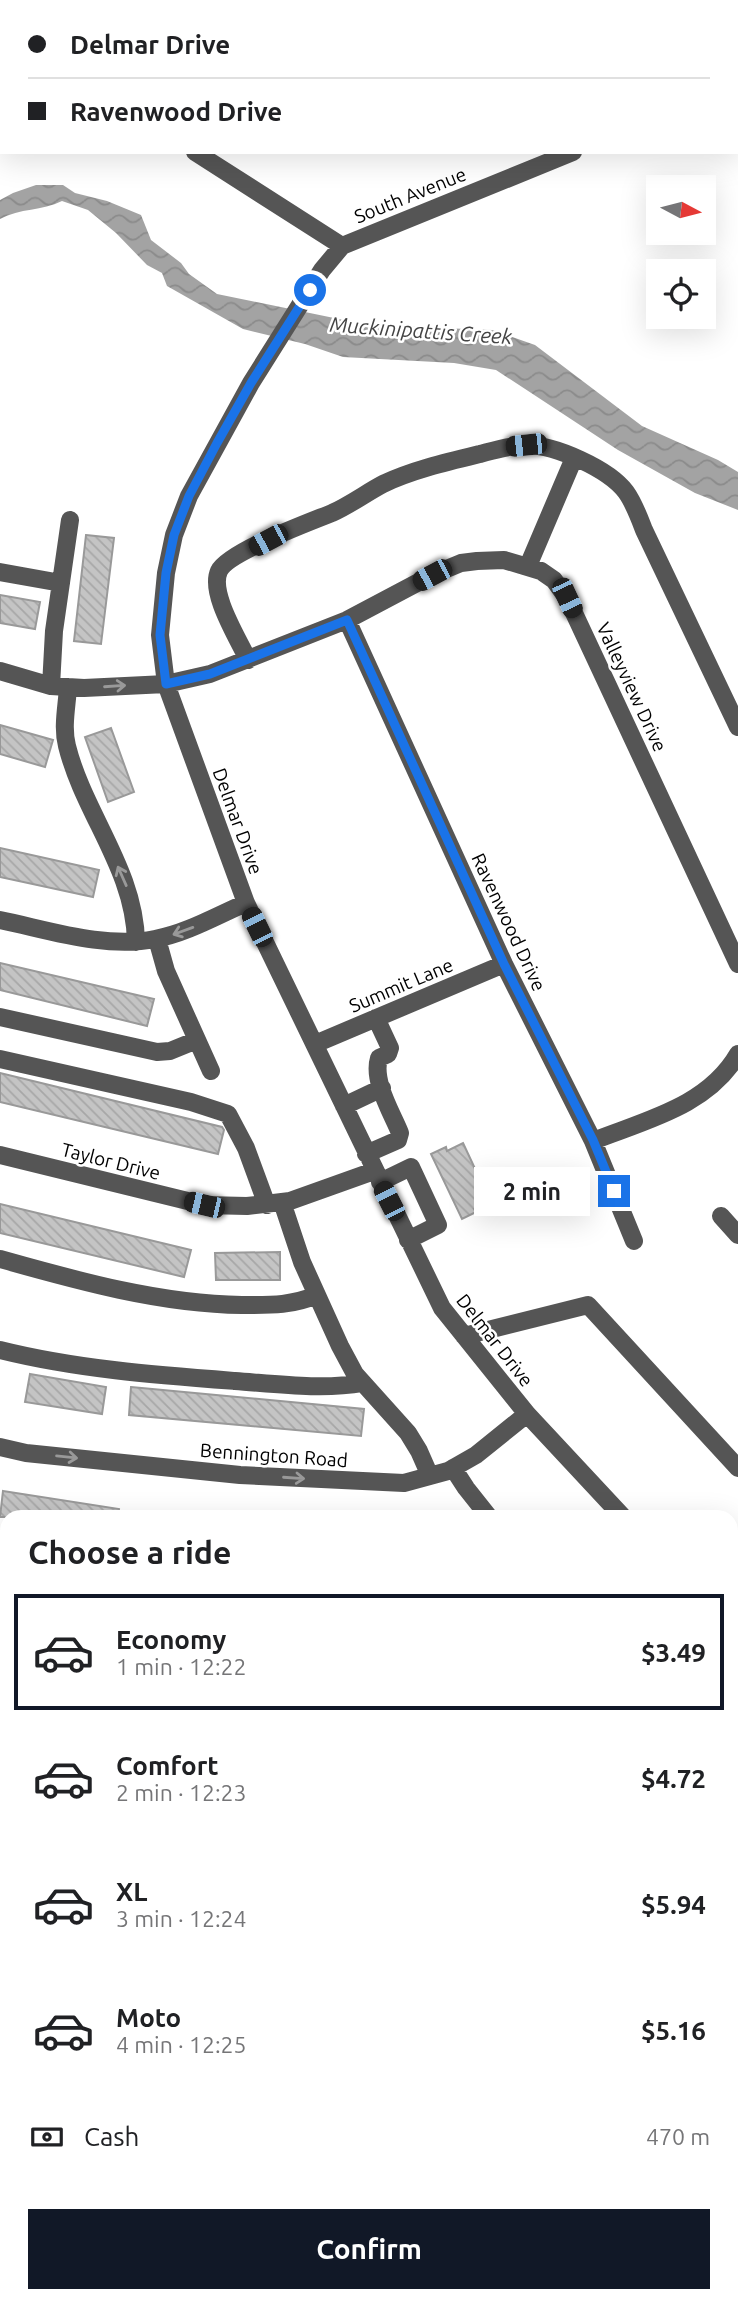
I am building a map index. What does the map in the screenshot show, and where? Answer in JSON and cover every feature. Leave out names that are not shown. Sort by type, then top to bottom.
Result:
[{"type":"street","points":[[198,154],[342,246]]},
{"type":"street","name":"South Avenue","points":[[342,246],[568,154]]},
{"type":"street","name":"Delmar Drive","points":[[342,246],[322,270],[251,383],[189,496],[174,535],[166,573],[160,635],[166,684],[246,903],[442,1308],[527,1414],[616,1510]]},
{"type":"street","points":[[248,660],[217,592],[219,572],[228,561],[337,510],[384,484],[436,465],[507,447],[542,447],[574,458],[615,480],[633,503],[738,727]]},
{"type":"street","points":[[528,566],[574,458]]},
{"type":"street","points":[[69,520],[54,631],[64,730],[67,747],[86,797],[129,891],[136,942]]},
{"type":"street","name":"Valleyview Drive","points":[[0,671],[59,686],[166,684],[210,674],[347,620],[432,575],[461,563],[490,559],[528,566],[554,580],[567,598],[738,964]]},
{"type":"street","points":[[0,572],[61,583]]},
{"type":"street","name":"Ravenwood Drive","points":[[347,620],[504,964],[593,1140],[634,1241]]},
{"type":"street","points":[[0,920],[97,940],[136,942],[185,931],[246,903]]},
{"type":"street","points":[[157,939],[166,971],[211,1071]]},
{"type":"street","name":"Summit Lane","points":[[315,1044],[504,964]]},
{"type":"street","points":[[0,1017],[157,1052],[170,1051],[197,1040]]},
{"type":"street","points":[[366,1154],[398,1140],[400,1133],[382,1088],[377,1064],[379,1058],[388,1054],[390,1048],[376,1018]]},
{"type":"street","points":[[593,1140],[677,1108],[698,1097],[722,1078],[738,1054]]},
{"type":"street","points":[[0,1059],[191,1102],[228,1114],[275,1204],[355,1374],[408,1433],[430,1476]]},
{"type":"street","points":[[344,1106],[382,1088]]},
{"type":"street","name":"Taylor Drive","points":[[0,1155],[204,1205],[275,1204],[411,1167],[438,1225],[408,1240]]},
{"type":"street","points":[[721,1216],[738,1235]]},
{"type":"street","points":[[0,1259],[143,1294],[201,1305],[290,1304],[316,1295]]},
{"type":"street","points":[[464,1335],[588,1305],[738,1468]]},
{"type":"street","points":[[0,1350],[89,1367],[155,1375],[286,1384],[345,1386],[363,1383]]},
{"type":"street","name":"Bennington Road","points":[[0,1447],[26,1453],[240,1475],[404,1483],[453,1468],[476,1455],[527,1414]]},
{"type":"street","points":[[453,1468],[483,1510]]},
{"type":"water","name":"Muckinipattis Creek","points":[[36,185],[63,185],[75,193],[107,201],[141,215],[151,240],[181,263],[189,274],[217,294],[368,325],[492,330],[535,345],[642,426],[718,460],[738,472],[738,510],[695,493],[618,450],[496,370],[454,363],[343,357],[305,344],[243,329],[167,286],[162,273],[147,265],[116,233],[88,210],[62,201],[0,219],[0,200]]},
{"type":"building","points":[[86,535],[114,538],[101,644],[74,641]]},
{"type":"building","points":[[0,595],[40,602],[35,629],[0,623]]},
{"type":"building","points":[[0,725],[53,740],[45,767],[0,754]]},
{"type":"building","points":[[111,728],[134,792],[108,802],[85,737]]},
{"type":"building","points":[[0,848],[99,870],[93,897],[0,877]]},
{"type":"building","points":[[0,963],[154,999],[147,1026],[0,990]]},
{"type":"building","points":[[0,1073],[222,1127],[224,1130],[218,1154],[0,1102]]},
{"type":"building","points":[[463,1143],[491,1203],[474,1209],[476,1212],[462,1219],[431,1154],[446,1147],[447,1151]]},
{"type":"building","points":[[0,1204],[191,1250],[184,1277],[0,1233]]},
{"type":"building","points":[[280,1252],[280,1280],[216,1280],[215,1253]]},
{"type":"building","points":[[30,1374],[106,1387],[102,1414],[25,1402]]},
{"type":"building","points":[[131,1387],[364,1409],[361,1436],[129,1415]]},
{"type":"building","points":[[3,1491],[119,1509],[119,1510],[1,1510]]},
{"type":"route","points":[[310,290],[251,383],[217,443],[189,496],[174,535],[166,573],[160,635],[166,684],[210,674],[347,620],[504,964],[593,1140],[614,1191]]}]
